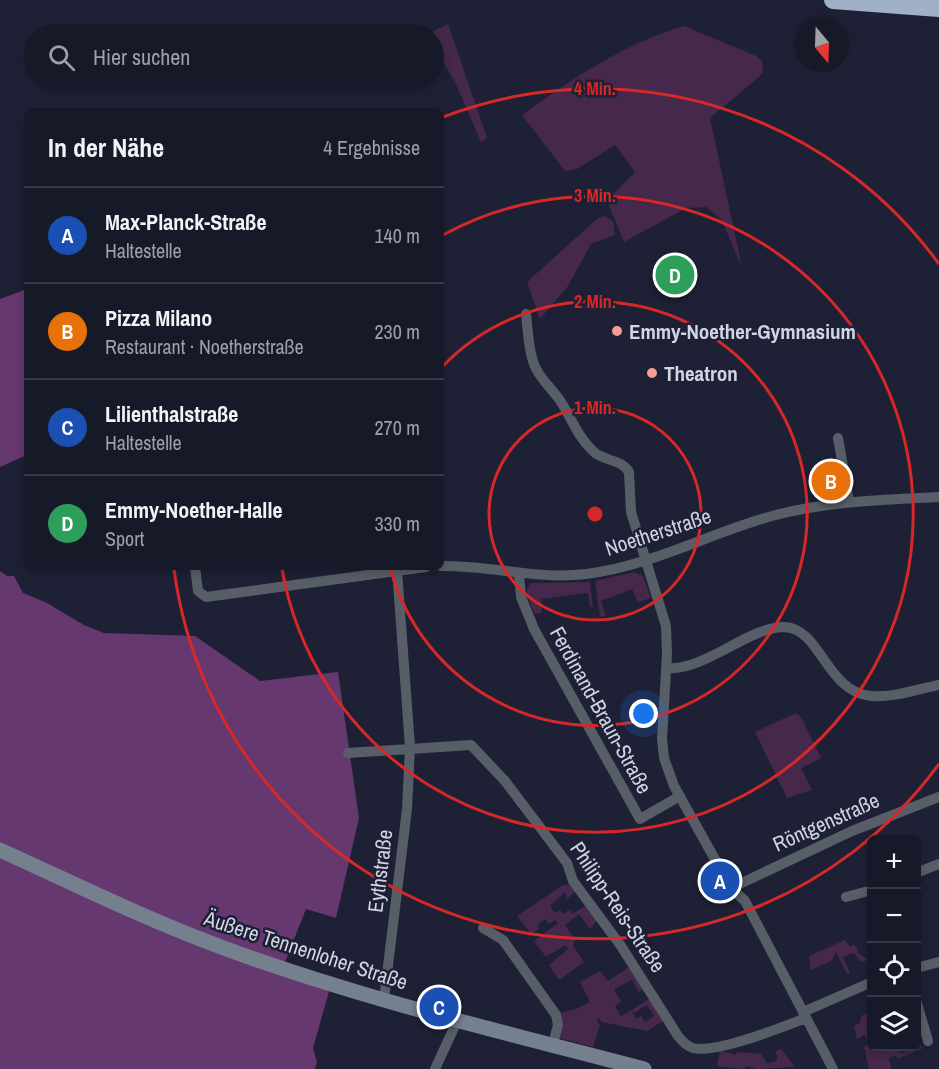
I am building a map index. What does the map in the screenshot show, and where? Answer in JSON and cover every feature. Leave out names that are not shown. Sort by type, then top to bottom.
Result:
[{"type":"highway","points":[[833,0],[939,8]]},
{"type":"street","points":[[526,314],[531,357],[538,372],[560,400],[575,428],[591,449],[604,459],[628,469],[630,507],[664,616],[667,668],[663,748],[667,768],[731,888],[746,901],[833,1069]]},
{"type":"street","points":[[838,438],[849,501]]},
{"type":"street","name":"Noetherstraße","points":[[444,566],[519,574],[586,574],[646,560],[771,516],[849,501],[939,498]]},
{"type":"street","points":[[195,570],[198,591],[206,597],[307,585],[398,570]]},
{"type":"street","name":"Eythstraße","points":[[384,999],[407,809],[410,747],[398,570]]},
{"type":"street","name":"Ferdinand-Braun-Straße","points":[[519,574],[521,597],[534,629],[640,819],[680,796]]},
{"type":"street","points":[[667,668],[685,666],[760,634],[785,627],[807,637],[835,677],[860,694],[881,696],[939,685]]},
{"type":"street","name":"Philipp-Reis-Straße","points":[[410,747],[466,744],[505,781],[567,863],[573,880],[617,939],[687,1045],[700,1049],[725,1044],[805,1015]]},
{"type":"street","points":[[348,753],[410,747]]},
{"type":"street","name":"Röntgenstraße","points":[[731,888],[852,831],[939,797]]},
{"type":"street","name":"Äußere Tennenloher Straße","points":[[0,850],[131,911],[220,947],[384,999],[553,1044],[600,1063],[644,1069]]},
{"type":"street","points":[[921,871],[939,864]]},
{"type":"street","points":[[846,897],[867,891]]},
{"type":"street","points":[[483,928],[503,940],[556,1015],[558,1025],[553,1044]]},
{"type":"street","points":[[921,967],[939,962]]},
{"type":"street","points":[[805,1015],[867,984]]},
{"type":"street","points":[[921,1017],[928,1041]]},
{"type":"street","points":[[435,1069],[458,1019]]},
{"type":"shaded area","points":[[448,24],[487,138],[481,142],[455,82],[444,64],[444,26]]},
{"type":"shaded area","points":[[684,26],[756,56],[762,61],[763,72],[759,77],[710,118],[742,267],[721,219],[706,207],[686,208],[624,242],[607,201],[635,172],[615,145],[577,169],[565,171],[522,115],[560,88],[620,52]]},
{"type":"shaded area","points":[[605,216],[613,221],[615,235],[591,244],[568,286],[540,319],[527,282],[597,219]]},
{"type":"shaded area","points":[[24,290],[24,456],[0,467],[0,299]]},
{"type":"shaded area","points":[[0,571],[7,576],[14,576],[23,593],[47,603],[84,625],[104,633],[195,636],[260,681],[338,672],[359,818],[336,918],[306,909],[285,962],[330,988],[313,1048],[317,1062],[315,1069],[0,1069]]},
{"type":"shaded area","points":[[634,572],[643,576],[651,598],[638,602],[632,589],[601,601],[606,615],[600,617],[595,581]]},
{"type":"shaded area","points":[[590,582],[593,607],[590,607],[588,593],[541,599],[542,613],[535,614],[526,593],[530,583]]},
{"type":"shaded area","points":[[796,713],[801,717],[821,758],[801,768],[812,790],[787,798],[755,732]]},
{"type":"shaded area","points":[[563,885],[569,885],[575,892],[567,899],[565,892],[550,906],[555,913],[560,910],[563,914],[571,909],[572,914],[585,906],[597,921],[590,929],[579,914],[565,925],[575,939],[573,946],[584,962],[559,980],[549,965],[568,949],[565,945],[546,957],[534,941],[558,923],[555,920],[549,924],[545,919],[538,925],[539,929],[531,934],[517,916]]},
{"type":"shaded area","points":[[845,940],[850,947],[854,945],[858,949],[857,952],[867,960],[861,962],[854,953],[843,957],[850,973],[847,974],[836,952],[831,961],[811,970],[809,956]]},
{"type":"shaded area","points":[[629,967],[643,989],[639,992],[632,980],[614,989],[621,1002],[615,1006],[621,1016],[631,1010],[636,1019],[641,1016],[645,1022],[654,1016],[647,1005],[634,1013],[632,1010],[649,999],[663,1021],[647,1031],[602,1022],[599,1018],[597,1020],[600,1025],[593,1047],[560,1038],[559,1013],[576,1009],[590,1002],[580,982],[600,971],[608,981]]},
{"type":"shaded area","points":[[867,1013],[867,1040],[865,1035],[857,1039],[854,1026],[860,1023],[861,1016]]},
{"type":"shaded area","points":[[867,1045],[867,1051],[900,1051],[901,1053],[917,1051],[897,1059],[896,1055],[889,1058],[891,1069],[869,1069],[864,1047]]},
{"type":"shaded area","points":[[781,1049],[795,1067],[757,1069],[746,1066],[744,1069],[717,1066],[720,1050],[735,1055],[737,1052],[761,1054],[767,1063],[775,1062],[778,1057],[775,1052]]},
{"type":"place","name":"Emmy-Noether-Halle","points":[[675,275]]},
{"type":"place","name":"Emmy-Noether-Gymnasium","points":[[617,331]]},
{"type":"place","name":"Theatron","points":[[652,373]]},
{"type":"place","name":"Pizza Milano","points":[[831,481]]},
{"type":"place","name":"Max-Planck-Straße","points":[[720,881]]},
{"type":"place","name":"Lilienthalstraße","points":[[439,1007]]}]
